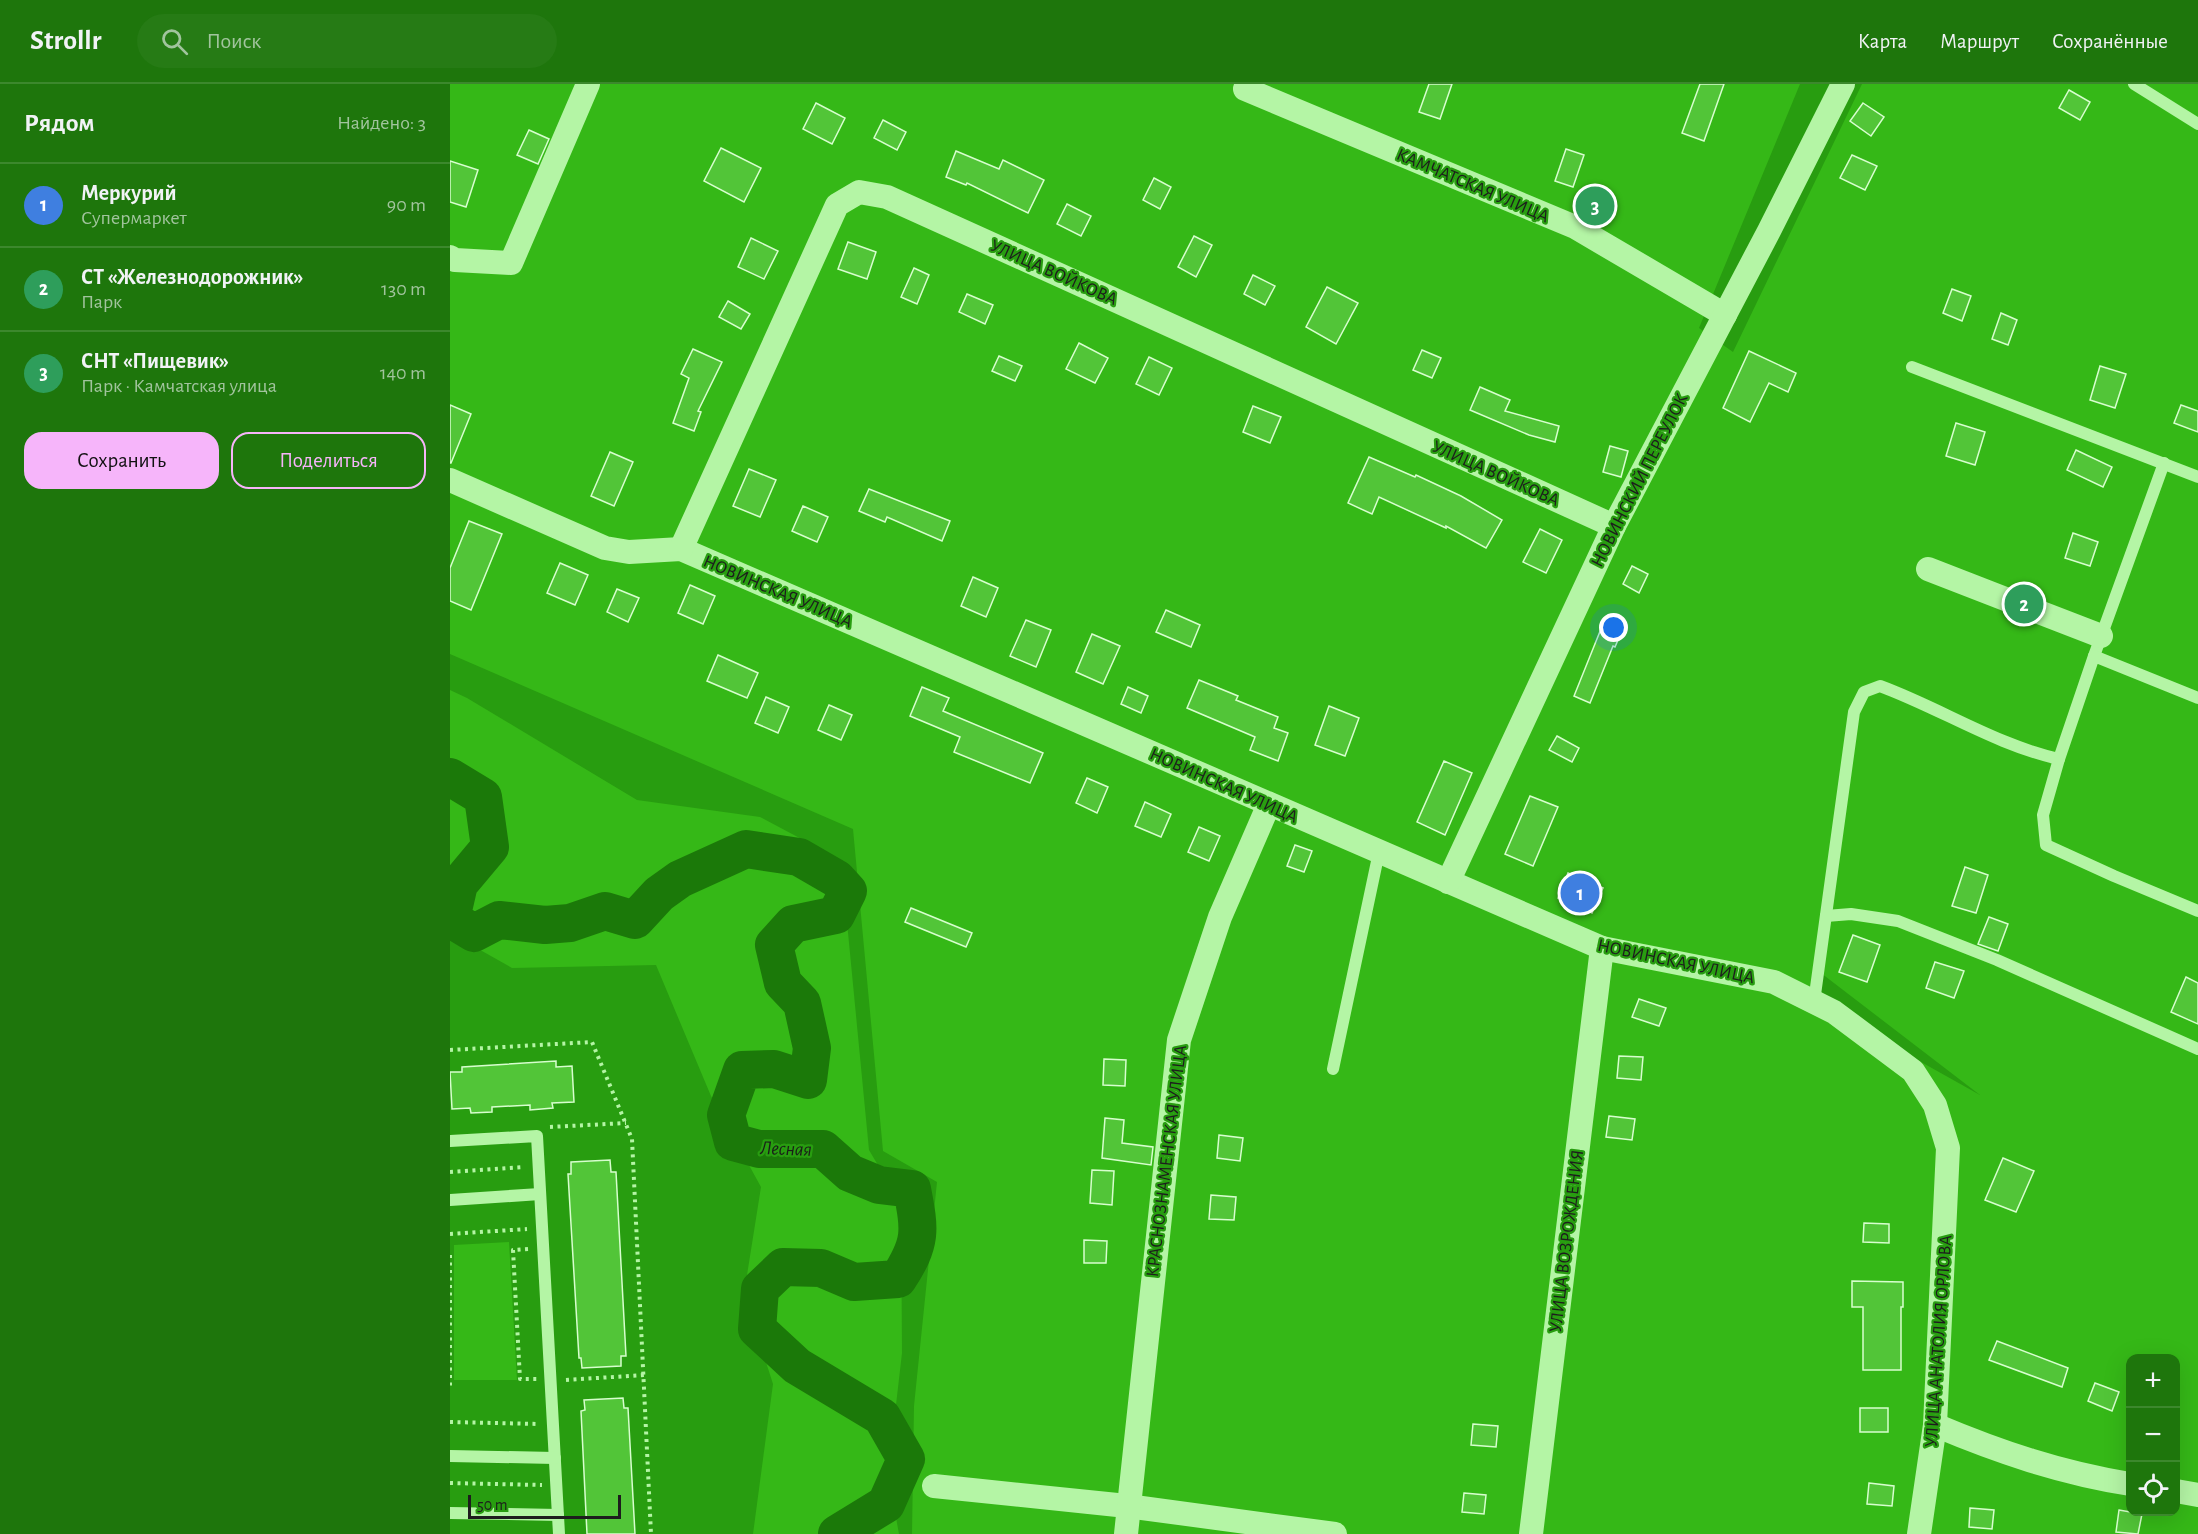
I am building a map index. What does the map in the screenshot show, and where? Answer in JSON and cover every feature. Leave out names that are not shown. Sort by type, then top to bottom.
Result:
[{"type":"street","points":[[450,257],[455,260],[511,263],[588,84]]},
{"type":"street","name":"НОВИНСКИЙ ПЕРЕУЛОК","points":[[1448,882],[1614,526],[1843,84]]},
{"type":"street","name":"КАМЧАТСКАЯ УЛИЦА","points":[[1245,89],[1575,228],[1725,315]]},
{"type":"street","name":"УЛИЦА ВОЙКОВА","points":[[681,549],[837,205],[859,192],[887,197],[1614,526]]},
{"type":"street","name":"НОВИНСКАЯ УЛИЦА","points":[[450,480],[605,548],[629,552],[681,549],[1602,948],[1774,982],[1834,1012],[1913,1071],[1935,1105],[1948,1148]]},
{"type":"street","points":[[1928,569],[2098,646]]},
{"type":"street","name":"КРАСНОЗНАМЕНСКАЯ УЛИЦА","points":[[1125,1534],[1179,1040],[1220,917],[1269,804]]},
{"type":"street","name":"УЛИЦА ВОЗРОЖДЕНИЯ","points":[[1531,1534],[1602,948]]},
{"type":"street","name":"УЛИЦА АНАТОЛИЯ ОРЛОВА","points":[[1919,1534],[1935,1425],[1948,1148]]},
{"type":"street","points":[[1935,1425],[1992,1449],[2086,1477],[2126,1483]]},
{"type":"street","points":[[934,1486],[1127,1506],[1335,1534]]},
{"type":"street","points":[[2180,1492],[2198,1495]]},
{"type":"lane","points":[[2133,84],[2198,124]]},
{"type":"lane","points":[[1912,367],[2198,477]]},
{"type":"lane","points":[[2164,463],[2059,759],[2043,815],[2046,845],[2198,911]]},
{"type":"lane","points":[[2098,646],[2198,698]]},
{"type":"lane","points":[[1814,1002],[1854,712],[1864,692],[1880,686],[2031,753],[2059,759]]},
{"type":"lane","points":[[1334,1069],[1379,852]]},
{"type":"lane","points":[[1826,916],[1851,914],[1898,921],[1997,960],[2198,1049]]},
{"type":"lane","points":[[450,1141],[537,1136],[539,1166],[534,1195],[549,1457],[556,1485],[559,1534]]},
{"type":"lane","points":[[450,1200],[534,1195]]},
{"type":"lane","points":[[450,1456],[549,1457]]},
{"type":"lane","points":[[450,1513],[558,1515]]},
{"type":"path","points":[[450,1050],[592,1042],[632,1139],[651,1534]]},
{"type":"path","points":[[450,1172],[539,1166]]},
{"type":"path","points":[[530,1237],[536,1229],[534,1195]]},
{"type":"path","points":[[450,1234],[536,1229]]},
{"type":"path","points":[[531,1244],[525,1250],[513,1250],[519,1367],[520,1378],[533,1377],[539,1382]]},
{"type":"path","points":[[450,1255],[450,1386]]},
{"type":"path","points":[[562,1380],[644,1375]]},
{"type":"path","points":[[541,1413],[541,1424],[549,1457]]},
{"type":"path","points":[[450,1422],[541,1424]]},
{"type":"path","points":[[450,1483],[556,1485]]},
{"type":"green space","points":[[450,84],[1800,84],[1699,328],[1733,352],[1862,84],[2198,84],[2198,1534],[912,1534],[914,1406],[937,1182],[883,1151],[853,829],[450,654]],"holes":[[[1817,970],[1980,1095],[1814,1002]]]},
{"type":"green space","points":[[450,690],[637,800],[760,817],[841,860],[869,1150],[901,1204],[902,1353],[888,1474],[899,1534],[753,1534],[773,1384],[744,1294],[761,1187],[711,1096],[656,965],[512,968],[450,933]]},
{"type":"green space","points":[[509,1242],[517,1380],[454,1380],[454,1245]]},
{"type":"building","points":[[1429,84],[1452,84],[1440,119],[1419,112]]},
{"type":"building","points":[[1700,84],[1724,84],[1704,141],[1682,133]]},
{"type":"building","points":[[2069,90],[2090,102],[2080,120],[2059,108]]},
{"type":"building","points":[[816,103],[845,118],[832,144],[803,129]]},
{"type":"building","points":[[1863,103],[1884,117],[1871,136],[1850,121]]},
{"type":"building","points":[[883,120],[906,132],[897,150],[874,138]]},
{"type":"building","points":[[529,130],[549,139],[538,164],[517,155]]},
{"type":"building","points":[[721,148],[761,168],[744,202],[704,181]]},
{"type":"building","points":[[1566,149],[1584,155],[1573,187],[1555,181]]},
{"type":"building","points":[[956,151],[999,169],[1003,160],[1044,180],[1028,213],[967,183],[966,185],[946,177]]},
{"type":"building","points":[[1852,155],[1877,166],[1865,190],[1840,178]]},
{"type":"building","points":[[450,161],[478,170],[466,207],[450,202]]},
{"type":"building","points":[[1154,178],[1171,187],[1160,209],[1143,200]]},
{"type":"building","points":[[1067,204],[1091,216],[1081,236],[1057,224]]},
{"type":"building","points":[[1194,236],[1212,245],[1196,277],[1178,267]]},
{"type":"building","points":[[751,238],[778,251],[764,279],[738,267]]},
{"type":"building","points":[[848,242],[876,252],[867,279],[838,269]]},
{"type":"building","points":[[914,268],[929,275],[917,304],[901,297]]},
{"type":"building","points":[[1253,275],[1275,286],[1265,305],[1244,294]]},
{"type":"building","points":[[1327,287],[1358,303],[1336,344],[1306,327]]},
{"type":"building","points":[[1952,289],[1971,296],[1962,321],[1943,313]]},
{"type":"building","points":[[967,294],[993,305],[985,324],[959,312]]},
{"type":"building","points":[[728,301],[750,314],[741,329],[719,317]]},
{"type":"building","points":[[2001,313],[2017,320],[2008,345],[1992,339]]},
{"type":"building","points":[[1079,343],[1108,358],[1095,383],[1066,369]]},
{"type":"building","points":[[693,349],[722,362],[698,411],[701,412],[694,431],[673,423],[689,378],[681,374]]},
{"type":"building","points":[[1422,350],[1441,358],[1432,378],[1413,370]]},
{"type":"building","points":[[1749,351],[1796,373],[1788,392],[1769,383],[1750,422],[1723,408]]},
{"type":"building","points":[[999,356],[1022,366],[1015,381],[992,371]]},
{"type":"building","points":[[1149,357],[1172,368],[1159,395],[1136,384]]},
{"type":"building","points":[[2100,366],[2126,374],[2115,408],[2090,400]]},
{"type":"building","points":[[1480,387],[1510,400],[1505,411],[1559,426],[1555,442],[1529,435],[1470,410]]},
{"type":"building","points":[[450,405],[471,414],[451,463],[450,463]]},
{"type":"building","points":[[2181,405],[2198,411],[2198,432],[2174,423]]},
{"type":"building","points":[[1253,406],[1281,417],[1270,443],[1243,432]]},
{"type":"building","points":[[1956,423],[1985,432],[1975,465],[1946,456]]},
{"type":"building","points":[[1610,446],[1628,451],[1621,477],[1603,472]]},
{"type":"building","points":[[2076,450],[2112,467],[2103,487],[2067,470]]},
{"type":"building","points":[[610,452],[633,462],[614,506],[591,496]]},
{"type":"building","points":[[1369,457],[1461,496],[1502,520],[1486,548],[1446,526],[1446,528],[1379,497],[1372,514],[1348,503]]},
{"type":"building","points":[[749,469],[776,480],[760,517],[733,506]]},
{"type":"building","points":[[869,489],[950,521],[942,541],[887,517],[885,522],[859,511]]},
{"type":"building","points":[[803,506],[828,517],[817,542],[792,531]]},
{"type":"building","points":[[469,521],[502,534],[471,610],[450,601],[450,568]]},
{"type":"building","points":[[1540,529],[1562,540],[1546,573],[1523,562]]},
{"type":"building","points":[[2073,533],[2098,542],[2090,566],[2065,558]]},
{"type":"building","points":[[560,563],[588,575],[575,605],[547,593]]},
{"type":"building","points":[[1632,566],[1648,574],[1639,593],[1623,584]]},
{"type":"building","points":[[973,577],[998,588],[986,617],[961,606]]},
{"type":"building","points":[[690,585],[715,596],[703,624],[678,613]]},
{"type":"building","points":[[617,589],[639,598],[628,622],[607,612]]},
{"type":"building","points":[[1166,610],[1200,625],[1191,647],[1156,632]]},
{"type":"building","points":[[1605,619],[1624,626],[1615,647],[1613,646],[1590,703],[1574,696]]},
{"type":"building","points":[[1026,620],[1051,630],[1036,667],[1010,656]]},
{"type":"building","points":[[1092,634],[1120,646],[1103,684],[1076,672]]},
{"type":"building","points":[[718,655],[758,673],[747,698],[707,681]]},
{"type":"building","points":[[1199,680],[1238,696],[1236,700],[1278,717],[1274,728],[1288,733],[1278,761],[1250,750],[1255,737],[1187,708]]},
{"type":"building","points":[[922,687],[949,698],[943,711],[1043,753],[1030,783],[954,752],[960,737],[910,716]]},
{"type":"building","points":[[1128,687],[1148,696],[1141,713],[1121,704]]},
{"type":"building","points":[[766,697],[789,707],[778,733],[755,723]]},
{"type":"building","points":[[829,705],[852,715],[841,740],[818,730]]},
{"type":"building","points":[[1329,706],[1359,718],[1345,756],[1315,745]]},
{"type":"building","points":[[1557,736],[1579,748],[1572,762],[1549,750]]},
{"type":"building","points":[[1444,761],[1472,773],[1445,835],[1417,822]]},
{"type":"building","points":[[1087,778],[1108,787],[1097,813],[1076,803]]},
{"type":"building","points":[[1530,796],[1558,807],[1533,866],[1505,854]]},
{"type":"building","points":[[1145,802],[1171,814],[1161,837],[1135,826]]},
{"type":"building","points":[[1199,827],[1220,836],[1209,861],[1188,852]]},
{"type":"building","points":[[1295,845],[1312,851],[1304,872],[1287,866]]},
{"type":"building","points":[[1965,867],[1988,875],[1976,913],[1952,906]]},
{"type":"building","points":[[1568,873],[1603,888],[1592,913],[1558,898]]},
{"type":"building","points":[[911,908],[972,933],[966,947],[905,922]]},
{"type":"building","points":[[1989,917],[2008,924],[1998,951],[1978,944]]},
{"type":"building","points":[[1853,935],[1880,945],[1867,982],[1839,972]]},
{"type":"building","points":[[1935,962],[1964,971],[1954,998],[1926,988]]},
{"type":"building","points":[[2186,977],[2198,983],[2198,1024],[2171,1012]]},
{"type":"building","points":[[1639,999],[1666,1008],[1659,1026],[1632,1017]]},
{"type":"building","points":[[1619,1056],[1643,1057],[1641,1080],[1617,1078]]},
{"type":"building","points":[[1104,1059],[1126,1060],[1125,1086],[1103,1085]]},
{"type":"building","points":[[556,1061],[556,1067],[572,1066],[574,1102],[552,1103],[553,1108],[530,1110],[530,1105],[492,1107],[492,1112],[471,1113],[470,1108],[452,1109],[450,1072],[462,1072],[462,1067]]},
{"type":"building","points":[[1609,1116],[1635,1119],[1632,1140],[1606,1137]]},
{"type":"building","points":[[1105,1118],[1124,1120],[1122,1143],[1153,1147],[1151,1165],[1102,1158]]},
{"type":"building","points":[[1219,1135],[1243,1138],[1240,1161],[1217,1158]]},
{"type":"building","points":[[2003,1158],[2034,1171],[2016,1212],[1985,1200]]},
{"type":"building","points":[[610,1160],[611,1172],[616,1172],[626,1356],[621,1356],[621,1366],[582,1368],[581,1358],[579,1358],[568,1174],[571,1174],[571,1162]]},
{"type":"building","points":[[1092,1170],[1114,1171],[1112,1205],[1090,1203]]},
{"type":"building","points":[[1211,1195],[1236,1197],[1234,1220],[1209,1219]]},
{"type":"building","points":[[1864,1223],[1889,1224],[1889,1243],[1863,1242]]},
{"type":"building","points":[[1084,1240],[1107,1241],[1106,1263],[1084,1263]]},
{"type":"building","points":[[1852,1281],[1903,1282],[1901,1370],[1863,1370],[1863,1307],[1852,1307]]},
{"type":"building","points":[[1997,1341],[2068,1368],[2062,1387],[1989,1360]]},
{"type":"building","points":[[2095,1383],[2119,1392],[2112,1411],[2088,1401]]},
{"type":"building","points":[[623,1398],[624,1408],[628,1408],[635,1534],[587,1534],[581,1411],[585,1410],[584,1400]]},
{"type":"building","points":[[1860,1408],[1888,1408],[1888,1432],[1860,1432]]},
{"type":"building","points":[[1473,1424],[1498,1426],[1496,1447],[1471,1445]]},
{"type":"building","points":[[1869,1483],[1894,1486],[1892,1506],[1867,1504]]},
{"type":"building","points":[[1464,1493],[1486,1495],[1484,1514],[1462,1512]]},
{"type":"building","points":[[1970,1508],[1994,1510],[1992,1529],[1969,1527]]},
{"type":"building","points":[[2119,1510],[2126,1511],[2126,1516],[2142,1516],[2138,1534],[2116,1532]]},
{"type":"waterway","name":"Лесная","points":[[450,777],[483,797],[490,847],[459,884],[451,919],[474,933],[499,920],[545,925],[570,923],[605,911],[635,920],[659,894],[680,879],[746,849],[799,857],[837,879],[848,891],[836,915],[793,924],[774,945],[783,983],[802,1003],[812,1048],[808,1080],[774,1069],[742,1070],[726,1115],[733,1142],[759,1149],[823,1149],[850,1173],[879,1185],[912,1189],[917,1216],[917,1236],[911,1255],[898,1279],[854,1282],[821,1268],[783,1267],[760,1289],[757,1329],[797,1366],[882,1417],[906,1459],[886,1504],[837,1534]]},
{"type":"place","name":"СНТ «Пищевик»","points":[[1595,206]]},
{"type":"place","name":"СТ «Железнодорожник»","points":[[2024,604]]},
{"type":"place","name":"Меркурий","points":[[1580,893]]}]
